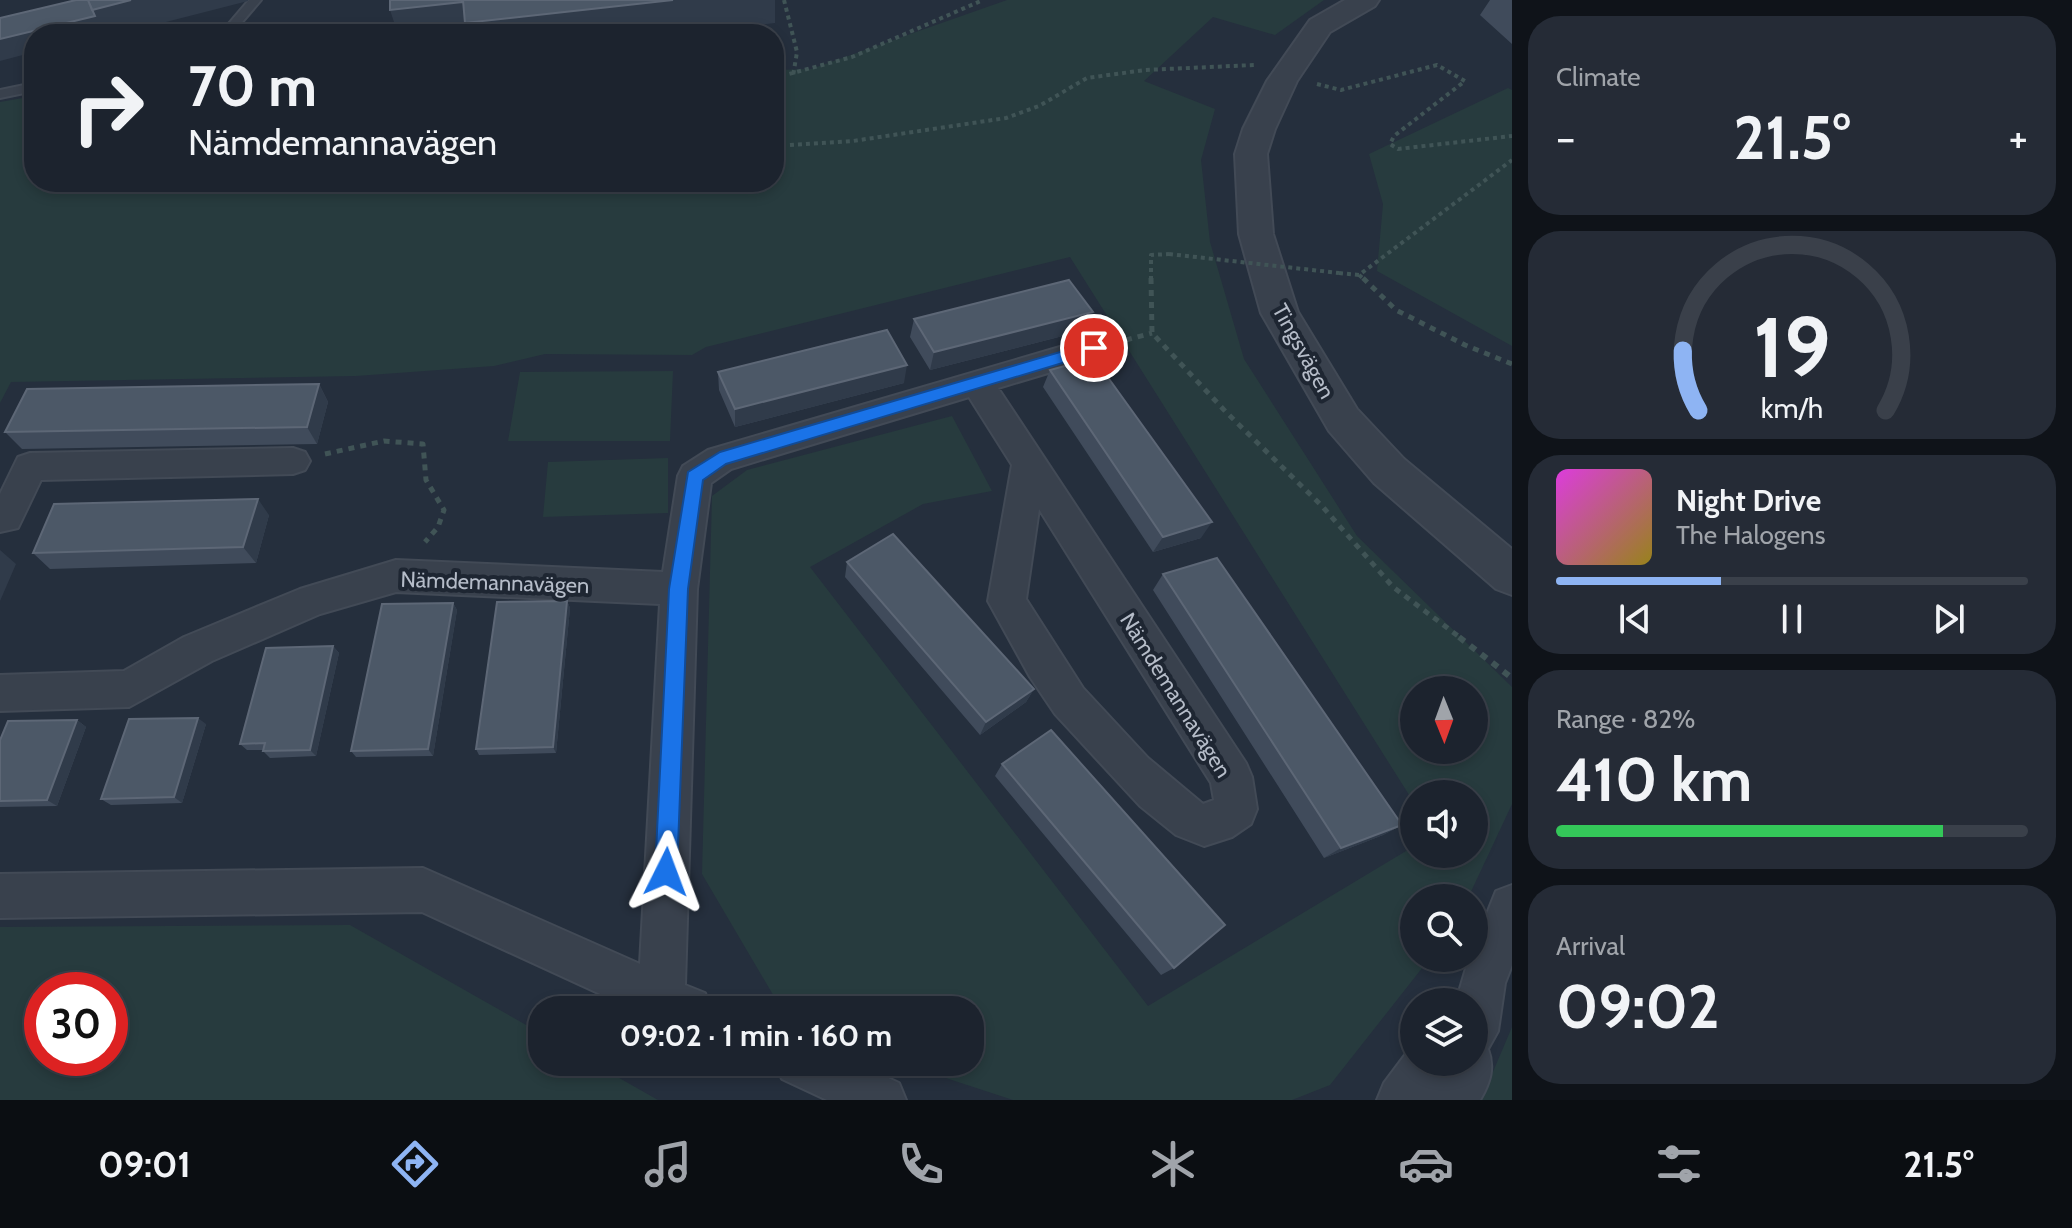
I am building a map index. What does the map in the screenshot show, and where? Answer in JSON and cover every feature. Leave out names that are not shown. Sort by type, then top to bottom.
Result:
[{"type":"street","name":"Tingsvägen","points":[[1365,0],[1320,26],[1282,81],[1259,129],[1251,154],[1256,234],[1280,313],[1343,420],[1389,471],[1512,576]]},
{"type":"street","points":[[675,996],[679,589],[695,476],[720,459],[1094,348]]},
{"type":"street","name":"Nämdemannavägen","points":[[977,383],[1231,777],[1236,809],[1223,820],[1205,825],[1188,821],[1165,803],[1068,699],[1007,601],[1029,464]]},
{"type":"street","points":[[0,518],[6,518],[30,467],[293,461]]},
{"type":"street","name":"Nämdemannavägen","points":[[0,693],[129,689],[198,649],[313,600],[396,576],[679,589]]},
{"type":"street","points":[[0,896],[423,890],[657,996]]},
{"type":"street","points":[[1477,988],[1512,907]]},
{"type":"street","points":[[824,1076],[866,1100]]},
{"type":"street","points":[[829,1076],[882,1100]]},
{"type":"street","points":[[1401,1100],[1417,1076]]},
{"type":"street","points":[[1452,1100],[1467,1076]]},
{"type":"lane","points":[[235,24],[255,0]]},
{"type":"lane","points":[[0,94],[24,89]]},
{"type":"path","points":[[784,0],[797,52],[793,76]]},
{"type":"path","points":[[784,77],[895,40],[983,0]]},
{"type":"path","points":[[784,145],[853,141],[1006,118],[1039,106],[1087,78],[1228,64],[1259,66]]},
{"type":"path","points":[[1313,83],[1341,90],[1437,65],[1465,81],[1394,136],[1390,144],[1398,149],[1512,136]]},
{"type":"path","points":[[1359,275],[1512,160]]},
{"type":"path","points":[[1512,364],[1465,345],[1396,310],[1359,275],[1169,254],[1151,255],[1152,333],[1226,412],[1322,506],[1393,587],[1512,678]]},
{"type":"path","points":[[293,461],[384,441],[423,444],[422,469],[431,495],[444,510],[438,527],[396,576]]},
{"type":"green space","points":[[1007,0],[1324,0],[1275,35],[1213,17],[1144,81],[1215,109],[1201,160],[1210,242],[1244,359],[1357,536],[1512,687],[1512,804],[1488,855],[1488,780],[1400,781],[1070,257],[706,347],[692,355],[545,354],[494,366],[356,376],[11,382],[0,403],[0,102],[24,98],[24,192],[784,192],[784,70],[811,69]]},
{"type":"green space","points":[[1508,88],[1512,90],[1512,346],[1377,271],[1383,204],[1369,154]]},
{"type":"green space","points":[[673,371],[670,441],[508,441],[520,372]]},
{"type":"green space","points":[[952,416],[992,491],[923,504],[810,567],[1148,1006],[1400,855],[1400,868],[1482,868],[1475,884],[1400,884],[1400,972],[1419,972],[1406,988],[1400,988],[1400,996],[1330,1085],[1292,1100],[1013,1100],[940,1076],[984,1076],[984,996],[774,996],[702,874],[712,496],[747,470]]},
{"type":"green space","points":[[668,458],[668,513],[543,517],[548,462]]},
{"type":"green space","points":[[350,925],[528,1026],[528,1076],[616,1076],[658,1100],[0,1100],[0,927]]},
{"type":"green space","points":[[1512,1027],[1512,1100],[1481,1100]]},
{"type":"building","points":[[76,0],[88,0],[95,16],[62,24],[24,24],[24,33],[0,39],[0,18]]},
{"type":"building","points":[[88,0],[131,0],[92,10]]},
{"type":"building","points":[[390,0],[462,0],[462,2],[390,10]]},
{"type":"building","points":[[463,0],[673,0],[465,23]]},
{"type":"building","points":[[1069,280],[1093,312],[934,352],[914,319]]},
{"type":"building","points":[[887,330],[907,365],[735,409],[718,372]]},
{"type":"building","points":[[1094,358],[1212,522],[1163,537],[1050,370]]},
{"type":"building","points":[[319,384],[307,427],[5,432],[27,389]]},
{"type":"building","points":[[258,499],[243,547],[33,553],[54,504]]},
{"type":"building","points":[[893,534],[1034,689],[986,722],[847,562]]},
{"type":"building","points":[[1217,558],[1400,826],[1341,848],[1163,574]]},
{"type":"building","points":[[567,601],[553,747],[476,749],[497,602]]},
{"type":"building","points":[[453,603],[428,749],[351,751],[382,604]]},
{"type":"building","points":[[333,646],[310,750],[263,751],[265,743],[240,744],[266,648]]},
{"type":"building","points":[[198,718],[174,797],[101,799],[129,719]]},
{"type":"building","points":[[77,720],[47,800],[0,801],[0,740],[8,721]]},
{"type":"building","points":[[1051,730],[1225,925],[1174,968],[1002,764]]},
{"type":"route","points":[[666,872],[679,589],[695,476],[720,459],[1094,348]]}]
